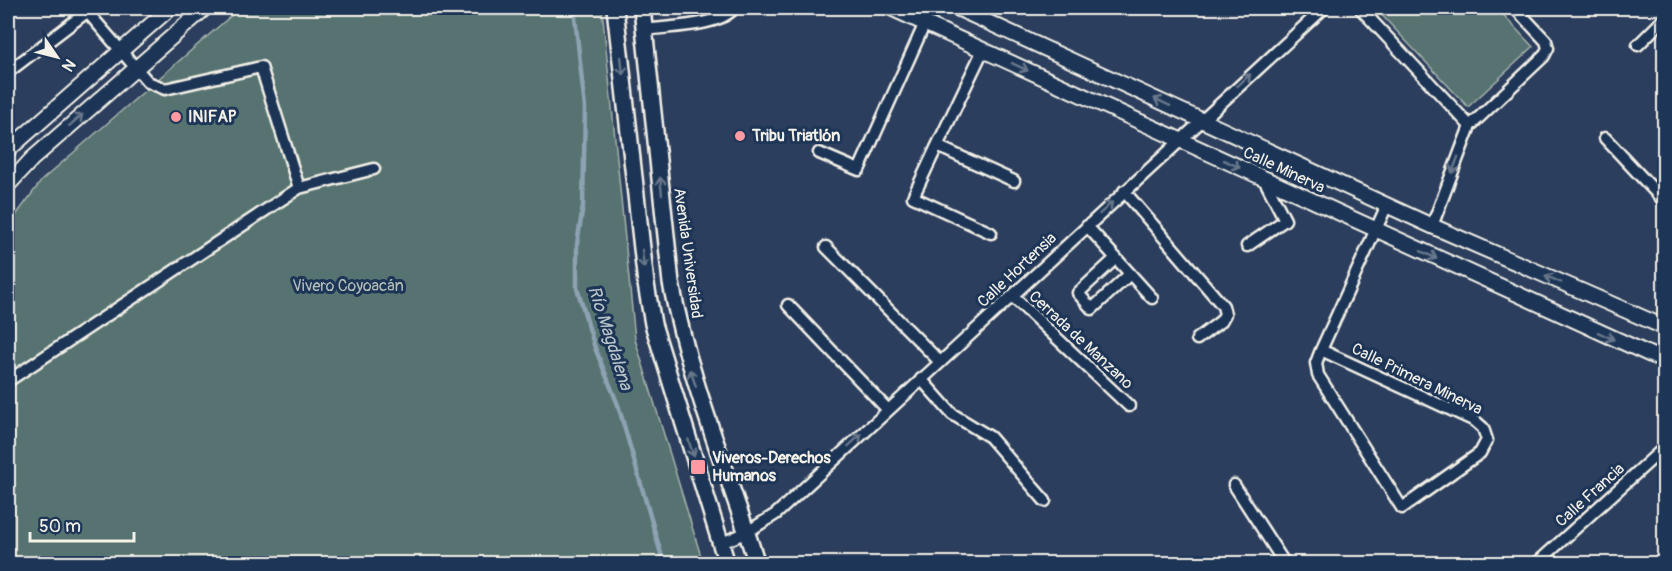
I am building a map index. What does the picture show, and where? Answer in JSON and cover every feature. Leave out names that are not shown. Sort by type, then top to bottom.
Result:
[{"type":"main road","points":[[615,8],[646,284],[653,324],[728,564]]},
{"type":"main road","name":"Avenida Universidad","points":[[642,8],[671,283],[677,317],[689,364],[757,564]]},
{"type":"street","points":[[8,150],[170,8]]},
{"type":"street","points":[[8,185],[32,159],[205,8]]},
{"type":"street","points":[[644,30],[715,21],[729,14],[734,8]]},
{"type":"street","name":"Calle Minerva","points":[[891,8],[1665,361]]},
{"type":"street","name":"Calle Minerva","points":[[957,8],[1431,226],[1665,327]]},
{"type":"street","name":"Calle Hortensia","points":[[722,543],[747,532],[777,514],[1200,120],[1324,8]]},
{"type":"street","points":[[1360,8],[1470,126]]},
{"type":"street","points":[[1431,226],[1470,126],[1544,56],[1548,48],[1546,41],[1515,8]]},
{"type":"street","points":[[8,72],[88,9],[148,82],[165,88],[261,67],[299,188]]},
{"type":"street","points":[[1638,45],[1665,19]]},
{"type":"street","points":[[819,153],[859,170],[924,23]]},
{"type":"street","points":[[982,50],[913,197],[991,233]]},
{"type":"street","points":[[1605,138],[1665,201]]},
{"type":"street","points":[[937,146],[1014,181]]},
{"type":"street","points":[[8,381],[299,188],[374,169]]},
{"type":"street","points":[[1246,246],[1285,220],[1264,179]]},
{"type":"street","points":[[1125,191],[1223,306],[1225,314],[1221,321],[1197,339]]},
{"type":"street","name":"Calle Primera Minerva","points":[[1321,350],[1475,421],[1483,428],[1487,440],[1480,453],[1402,508],[1318,375],[1316,363],[1321,350],[1387,205]]},
{"type":"street","points":[[1087,226],[1152,298]]},
{"type":"street","points":[[826,247],[939,362]]},
{"type":"street","points":[[1116,258],[1078,293],[1092,309],[1130,274]]},
{"type":"street","name":"Cerrada de Manzano","points":[[1012,296],[1129,406]]},
{"type":"street","points":[[788,305],[888,410]]},
{"type":"street","points":[[921,379],[952,414],[990,437],[1045,501]]},
{"type":"street","name":"Calle Francia","points":[[1540,562],[1665,448]]},
{"type":"street","points":[[1234,485],[1284,564]]},
{"type":"green space","name":"Vivero Coyoacán","points":[[240,8],[602,8],[635,339],[703,563],[8,564],[8,226],[42,180]]},
{"type":"green space","points":[[1375,8],[1497,8],[1533,47],[1468,107]]},
{"type":"waterway","name":"Río Magdalena","points":[[574,8],[585,108],[583,206],[577,244],[577,288],[595,348],[618,405],[664,564]]},
{"type":"place","name":"INIFAP","points":[[176,117]]},
{"type":"place","name":"Tribu Triatlón","points":[[740,136]]},
{"type":"place","name":"Viveros-Derechos Humanos","points":[[698,467]]}]
